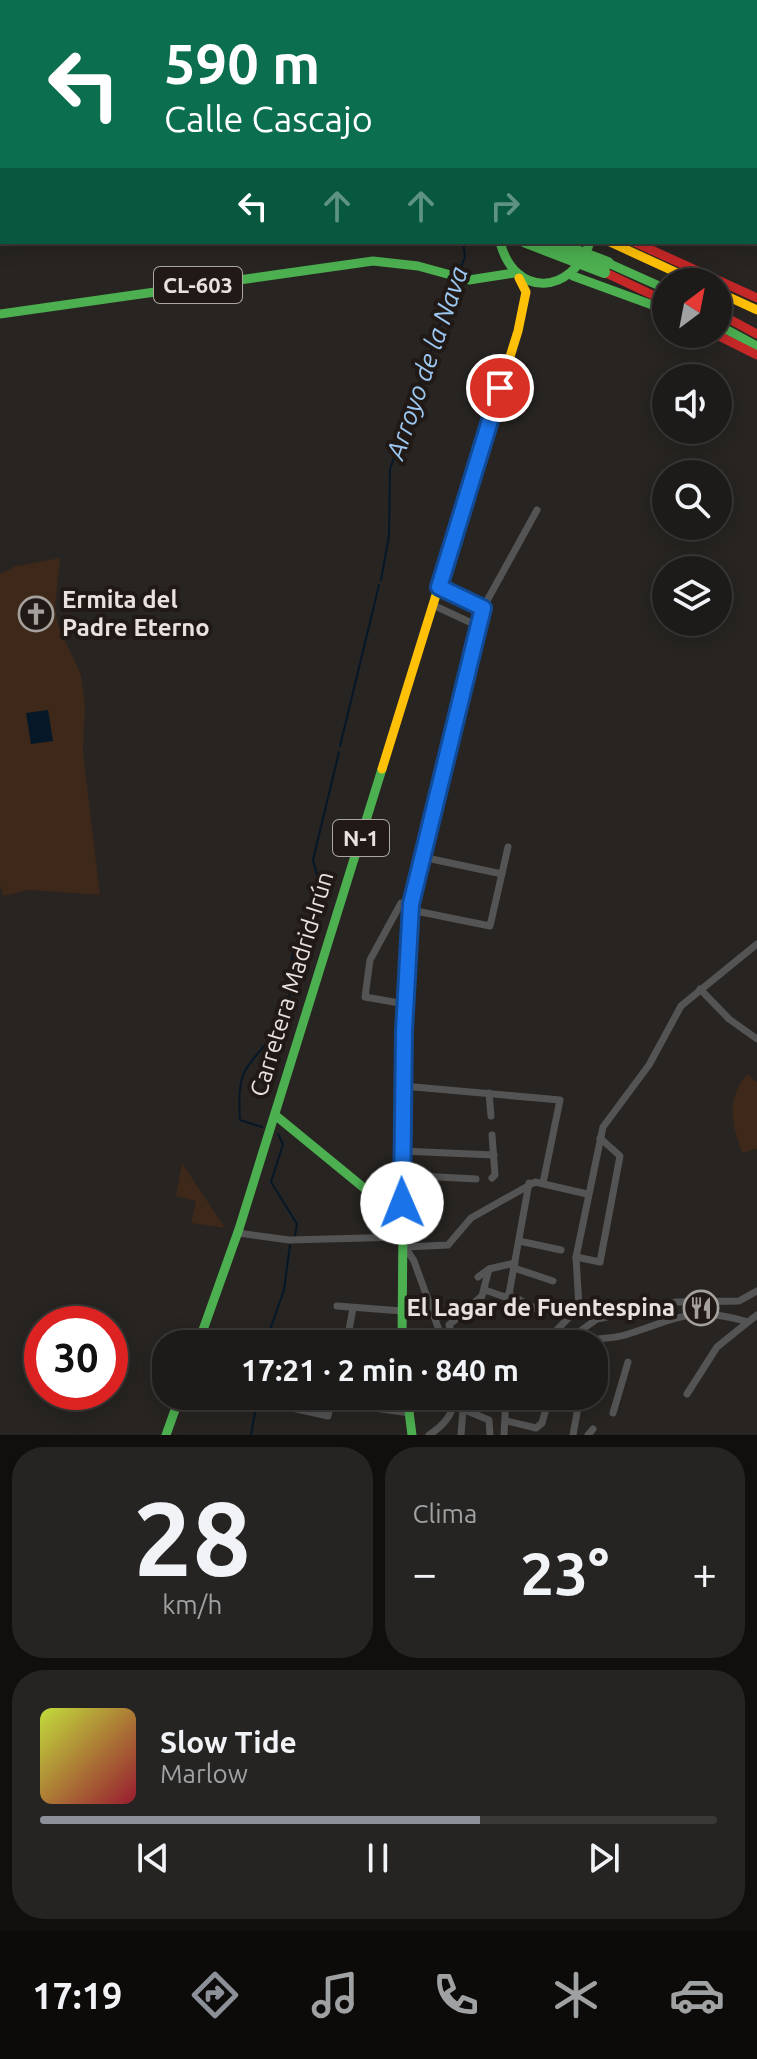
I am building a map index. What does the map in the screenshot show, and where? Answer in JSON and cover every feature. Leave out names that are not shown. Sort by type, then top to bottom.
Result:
[{"type":"main road","points":[[532,244],[652,284]]},
{"type":"main road","points":[[557,244],[652,293]]},
{"type":"main road","points":[[517,275],[542,285],[573,276],[582,266],[589,244]]},
{"type":"main road","points":[[614,244],[666,268]]},
{"type":"main road","points":[[638,244],[757,298]]},
{"type":"main road","points":[[658,244],[757,289]]},
{"type":"main road","points":[[487,279],[498,269],[498,248]]},
{"type":"main road","name":"N-1","points":[[498,248],[517,275]]},
{"type":"main road","name":"CL-603","points":[[0,314],[373,261],[407,264],[469,280],[517,275]]},
{"type":"main road","name":"Carretera Madrid-Irún","points":[[203,1330],[238,1233],[523,314],[526,292],[517,275]]},
{"type":"main road","points":[[573,276],[652,305]]},
{"type":"main road","name":"Carretera Madrid-Irún","points":[[523,314],[542,285]]},
{"type":"main road","points":[[732,298],[757,310]]},
{"type":"main road","points":[[732,321],[757,334]]},
{"type":"main road","points":[[732,333],[757,346]]},
{"type":"main road","points":[[732,342],[757,355]]},
{"type":"main road","points":[[275,1115],[403,1220],[402,1330]]},
{"type":"main road","points":[[166,1435],[175,1410]]},
{"type":"main road","points":[[409,1410],[412,1435]]},
{"type":"street","points":[[403,1220],[401,1151],[411,907],[483,608],[537,510]]},
{"type":"street","points":[[439,587],[483,608]]},
{"type":"street","points":[[433,605],[478,626]]},
{"type":"street","points":[[405,1004],[365,997],[370,960],[401,903],[490,926],[508,847]]},
{"type":"street","points":[[422,857],[502,874]]},
{"type":"street","points":[[555,1330],[579,1307],[576,1257],[596,1154],[607,1120],[649,1065],[676,1013],[700,989],[757,944]]},
{"type":"street","points":[[700,989],[729,1019],[757,1039]]},
{"type":"street","points":[[403,1086],[560,1100],[543,1183]]},
{"type":"street","points":[[489,1093],[491,1116]]},
{"type":"street","points":[[492,1135],[495,1175],[492,1178]]},
{"type":"street","points":[[576,1257],[600,1262],[620,1156],[600,1138]]},
{"type":"street","points":[[596,1154],[615,1150]]},
{"type":"street","points":[[401,1151],[494,1155]]},
{"type":"street","points":[[401,1175],[476,1179]]},
{"type":"street","points":[[509,1294],[529,1183]]},
{"type":"street","points":[[238,1233],[289,1240],[448,1245],[471,1218],[529,1183],[543,1183],[587,1194]]},
{"type":"street","points":[[519,1241],[561,1250]]},
{"type":"street","points":[[405,1242],[439,1330]]},
{"type":"street","points":[[478,1277],[489,1269],[514,1266],[553,1281]]},
{"type":"street","points":[[451,1330],[449,1325],[485,1290],[489,1269]]},
{"type":"street","points":[[485,1290],[505,1297],[509,1294]]},
{"type":"street","points":[[582,1330],[597,1319],[677,1302],[729,1303],[757,1291]]},
{"type":"street","points":[[509,1294],[542,1312]]},
{"type":"street","points":[[337,1306],[402,1311]]},
{"type":"street","points":[[349,1330],[353,1308]]},
{"type":"street","points":[[608,1336],[622,1336],[685,1314],[728,1316],[748,1322]]},
{"type":"street","points":[[687,1394],[717,1347],[757,1315]]},
{"type":"street","points":[[613,1413],[628,1362]]},
{"type":"street","points":[[301,1410],[328,1416],[329,1410]]},
{"type":"street","points":[[377,1410],[410,1413]]},
{"type":"street","points":[[429,1435],[457,1410]]},
{"type":"street","points":[[459,1410],[461,1435]]},
{"type":"street","points":[[464,1410],[489,1420],[490,1435]]},
{"type":"street","points":[[504,1410],[507,1421],[531,1432],[542,1423],[546,1410]]},
{"type":"street","points":[[573,1435],[579,1410]]},
{"type":"street","points":[[504,1435],[507,1421]]},
{"type":"street","points":[[577,1423],[589,1429]]},
{"type":"shaded area","points":[[60,558],[55,608],[58,625],[81,675],[85,705],[83,752],[100,895],[29,890],[3,896],[0,885],[0,574],[16,566]]},
{"type":"shaded area","points":[[747,1074],[757,1082],[757,1149],[742,1153],[732,1112],[736,1093]]},
{"type":"shaded area","points":[[182,1163],[225,1228],[191,1223],[196,1201],[176,1196]]},
{"type":"water","points":[[48,710],[53,741],[31,744],[26,713]]},
{"type":"waterway","name":"Arroyo de la Nava","points":[[459,272],[465,257],[463,244]]},
{"type":"waterway","name":"Arroyo de la Nava","points":[[381,580],[389,536],[390,469],[455,281]]},
{"type":"waterway","name":"Arroyo de la Nava","points":[[340,746],[379,585]]},
{"type":"waterway","name":"Arroyo de la Nava","points":[[262,1127],[240,1120],[241,1082],[245,1071],[284,1016],[292,955],[303,932],[314,919],[313,902],[320,886],[313,860],[339,752]]},
{"type":"waterway","name":"Arroyo de la Nava","points":[[278,1134],[283,1144],[271,1182],[297,1224],[295,1236]]},
{"type":"waterway","name":"Arroyo de la Nava","points":[[271,1330],[284,1290],[290,1245]]},
{"type":"waterway","name":"Arroyo de la Nava","points":[[251,1435],[255,1410]]},
{"type":"traffic: fast","points":[[501,244],[507,261],[518,274],[530,281],[544,283],[558,280],[570,272],[582,260],[589,244]]},
{"type":"traffic: fast","points":[[531,244],[604,272]]},
{"type":"traffic: fast","points":[[558,244],[608,263]]},
{"type":"traffic: fast","points":[[0,314],[373,261],[418,266],[469,280],[514,273]]},
{"type":"traffic: fast","points":[[608,263],[652,283]]},
{"type":"traffic: fast","points":[[573,276],[652,305]]},
{"type":"traffic: fast","points":[[732,333],[757,346]]},
{"type":"traffic: fast","points":[[203,1330],[239,1229],[382,769]]},
{"type":"traffic: fast","points":[[275,1115],[403,1220],[402,1330]]},
{"type":"traffic: fast","points":[[166,1435],[175,1410]]},
{"type":"traffic: fast","points":[[409,1410],[412,1435]]},
{"type":"traffic: slow","points":[[614,244],[667,268]]},
{"type":"traffic: slow","points":[[382,769],[518,331],[526,292],[519,278]]},
{"type":"traffic: slow","points":[[732,298],[757,310]]},
{"type":"traffic: jam","points":[[638,244],[757,298]]},
{"type":"traffic: jam","points":[[604,272],[652,295]]},
{"type":"traffic: jam","points":[[732,321],[757,334]]},
{"type":"traffic: jam","points":[[732,342],[757,355]]},
{"type":"place","name":"Ermita del Padre Eterno","points":[[36,614]]},
{"type":"place","name":"El Lagar de Fuentespina","points":[[701,1308]]},
{"type":"route","points":[[402,1203],[404,1031],[411,904],[483,608],[439,587],[500,388]]}]
